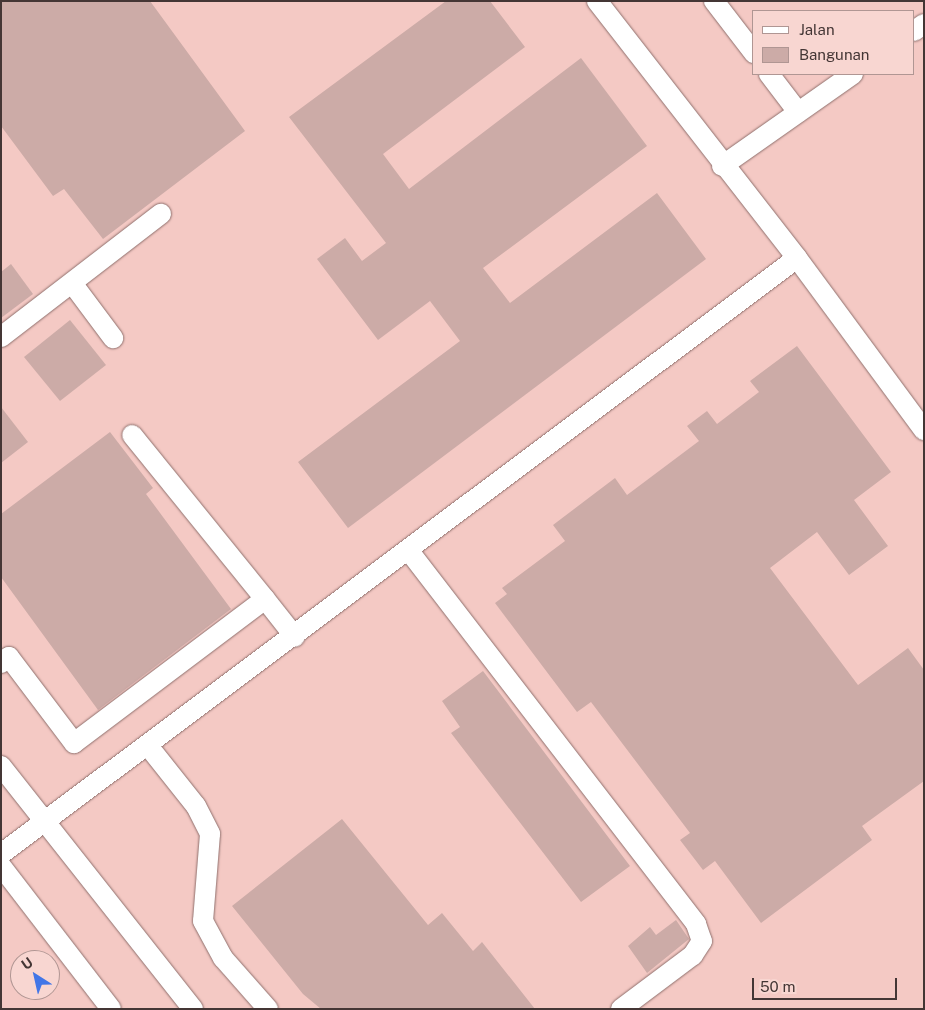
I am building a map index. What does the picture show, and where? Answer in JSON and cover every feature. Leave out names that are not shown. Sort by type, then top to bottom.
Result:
[{"type":"street","points":[[597,1],[722,166],[797,258],[924,430]]},
{"type":"street","points":[[714,1],[752,50]]},
{"type":"street","points":[[771,75],[798,112]]},
{"type":"street","points":[[722,166],[852,75]]},
{"type":"street","points":[[1,337],[161,214]]},
{"type":"street","points":[[1,854],[45,824],[295,637],[797,258]]},
{"type":"street","points":[[72,283],[113,338]]},
{"type":"street","points":[[132,435],[295,637]]},
{"type":"street","points":[[409,551],[696,924],[702,941],[693,955],[621,1009]]},
{"type":"street","points":[[1,663],[10,657],[74,743],[265,599]]},
{"type":"street","points":[[148,747],[196,806],[210,834],[203,920],[223,958],[268,1009]]},
{"type":"street","points":[[1,766],[193,1009]]},
{"type":"street","points":[[1,866],[111,1009]]},
{"type":"shaded area","points":[[1,1],[924,1],[924,1009],[1,1009]]},
{"type":"building","points":[[1,1],[150,1],[245,131],[103,239],[64,189],[53,196],[1,126]]},
{"type":"building","points":[[446,1],[490,1],[525,47],[383,154],[409,189],[581,58],[647,146],[483,268],[510,303],[657,193],[706,259],[348,528],[298,462],[460,341],[430,301],[378,340],[317,259],[345,238],[362,261],[386,243],[289,117]]},
{"type":"building","points":[[11,264],[33,294],[1,318],[1,272]]},
{"type":"building","points":[[70,320],[106,365],[60,401],[24,357]]},
{"type":"building","points":[[797,346],[891,472],[854,500],[888,546],[849,575],[817,532],[770,568],[858,685],[908,648],[924,670],[924,781],[862,826],[872,840],[761,923],[715,861],[703,870],[680,840],[690,833],[591,702],[577,712],[495,603],[507,594],[502,588],[565,541],[553,525],[615,478],[627,495],[699,441],[687,426],[707,411],[717,424],[759,392],[750,381]]},
{"type":"building","points":[[1,407],[28,442],[1,463]]},
{"type":"building","points":[[110,432],[153,488],[146,494],[231,609],[98,710],[1,577],[1,514]]},
{"type":"building","points":[[483,671],[630,866],[581,902],[451,733],[460,727],[442,701]]},
{"type":"building","points":[[342,819],[428,925],[442,913],[473,951],[482,942],[535,1009],[321,1009],[303,994],[232,906]]},
{"type":"building","points":[[676,920],[689,939],[647,973],[628,946],[650,927],[656,935]]}]
